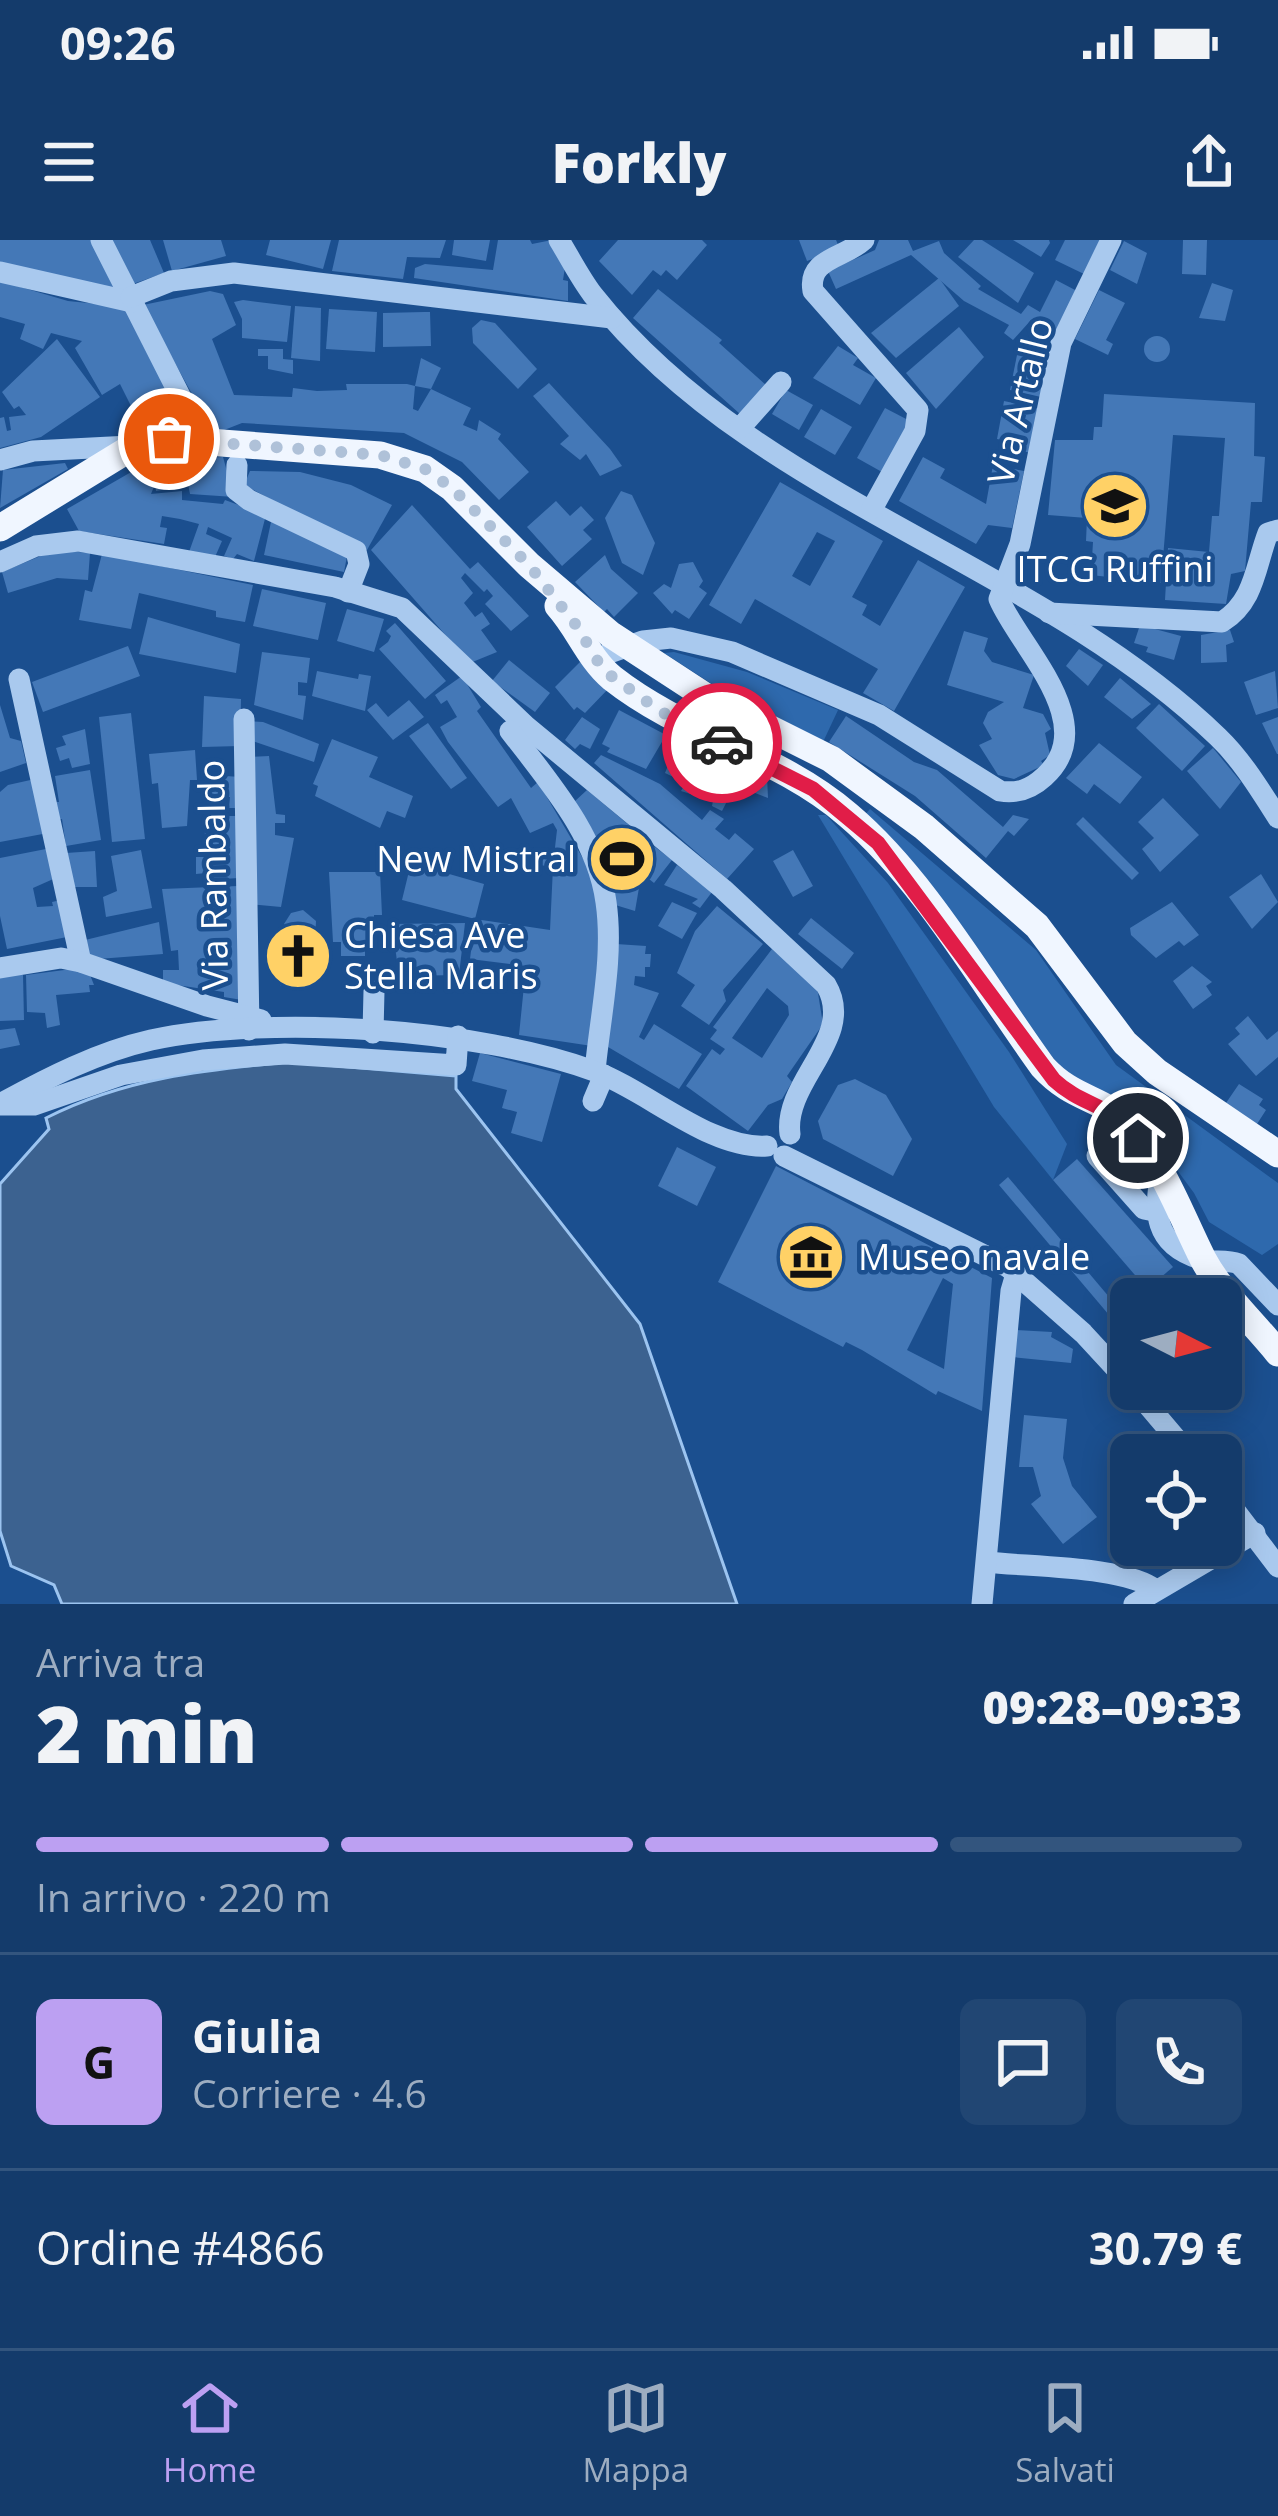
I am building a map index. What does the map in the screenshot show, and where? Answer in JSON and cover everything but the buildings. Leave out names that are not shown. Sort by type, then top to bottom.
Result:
[{"type":"main road","points":[[0,528],[134,446],[169,439],[380,455],[416,465],[452,488],[529,565],[660,711],[780,770],[846,813],[906,878],[1054,1080],[1066,1091],[1115,1113],[1161,1172],[1204,1261],[1278,1352]]},
{"type":"main road","points":[[529,565],[576,625],[610,653],[627,657],[690,696],[831,759],[932,833],[1037,926],[1124,1043],[1157,1072],[1278,1154]]},
{"type":"street","points":[[100,240],[202,441]]},
{"type":"street","points":[[559,240],[589,291],[681,384],[791,463],[1003,581],[1126,663],[1221,740],[1278,818]]},
{"type":"street","points":[[864,240],[818,265],[811,282],[813,291],[918,410],[914,431],[872,509]]},
{"type":"street","name":"Via Artallo","points":[[1003,581],[1020,544],[1060,343],[1111,240]]},
{"type":"street","points":[[0,272],[131,300],[171,281],[234,273],[612,318]]},
{"type":"street","points":[[740,428],[781,382]]},
{"type":"street","points":[[0,460],[55,448],[134,446]]},
{"type":"street","points":[[237,465],[236,490],[249,500],[356,551],[359,564],[348,592]]},
{"type":"street","points":[[1049,613],[1222,622],[1237,613],[1254,585],[1268,533],[1278,530]]},
{"type":"street","points":[[0,562],[36,546],[78,542],[348,592],[410,614],[496,699],[723,889],[826,985],[834,1022],[790,1112],[788,1149]]},
{"type":"street","points":[[610,653],[670,638],[732,652],[879,715],[1000,791],[1021,791],[1051,771],[1063,733],[1054,687],[1008,622],[999,599],[1003,581]]},
{"type":"street","points":[[19,679],[81,962]]},
{"type":"street","name":"Via Rambaldo","points":[[244,719],[249,1023]]},
{"type":"street","points":[[510,731],[587,843],[606,901],[599,1073],[593,1101]]},
{"type":"street","points":[[2,960],[81,962],[249,1023],[458,1036],[599,1073],[732,1144],[788,1149],[1016,1274],[1110,1362]]},
{"type":"street","points":[[373,1033],[374,991]]},
{"type":"street","points":[[206,1032],[213,1023],[207,1006]]},
{"type":"street","points":[[0,1104],[101,1056],[148,1041],[249,1023]]},
{"type":"street","points":[[0,1104],[34,1105],[121,1075],[203,1060],[285,1054],[456,1065],[458,1036]]},
{"type":"street","points":[[1097,1156],[1144,1209],[1154,1211]]},
{"type":"street","points":[[1161,1172],[1154,1211],[1170,1240],[1204,1261],[1239,1264],[1278,1305]]},
{"type":"street","points":[[982,1604],[1016,1274]]},
{"type":"street","points":[[1152,1410],[1172,1434]]},
{"type":"street","points":[[1242,1517],[1278,1568]]},
{"type":"street","points":[[1134,1604],[1256,1533]]},
{"type":"street","points":[[987,1562],[1145,1581],[1156,1590]]},
{"type":"shaded area","points":[[664,653],[747,672],[838,710],[823,742],[723,691]]},
{"type":"shaded area","points":[[870,809],[1036,950],[1116,1065],[1278,1183],[1278,1244],[1262,1255],[1209,1222],[1194,1193],[1146,1128],[1071,1080],[862,818]]},
{"type":"shaded area","points":[[818,815],[826,815],[888,883],[1009,1052],[1067,1144],[1053,1180],[994,1107]]},
{"type":"shaded area","points":[[290,1062],[456,1076],[456,1089],[640,1324],[737,1604],[62,1604],[54,1585],[11,1566],[0,1531],[0,1184],[49,1129],[46,1118],[76,1104],[165,1078]]},
{"type":"way so far","points":[[169,439],[380,455],[425,469],[452,488],[529,565],[576,625],[603,670],[660,711],[722,743]]},
{"type":"place","name":"ITCG Ruffini","points":[[1115,506]]},
{"type":"place","name":"New Mistral","points":[[622,859]]},
{"type":"place","name":"Chiesa Ave Stella Maris","points":[[298,956]]},
{"type":"place","name":"Museo navale","points":[[811,1257]]},
{"type":"route","points":[[722,743],[813,789],[878,843],[1054,1080],[1066,1091],[1115,1113],[1138,1138]]}]
